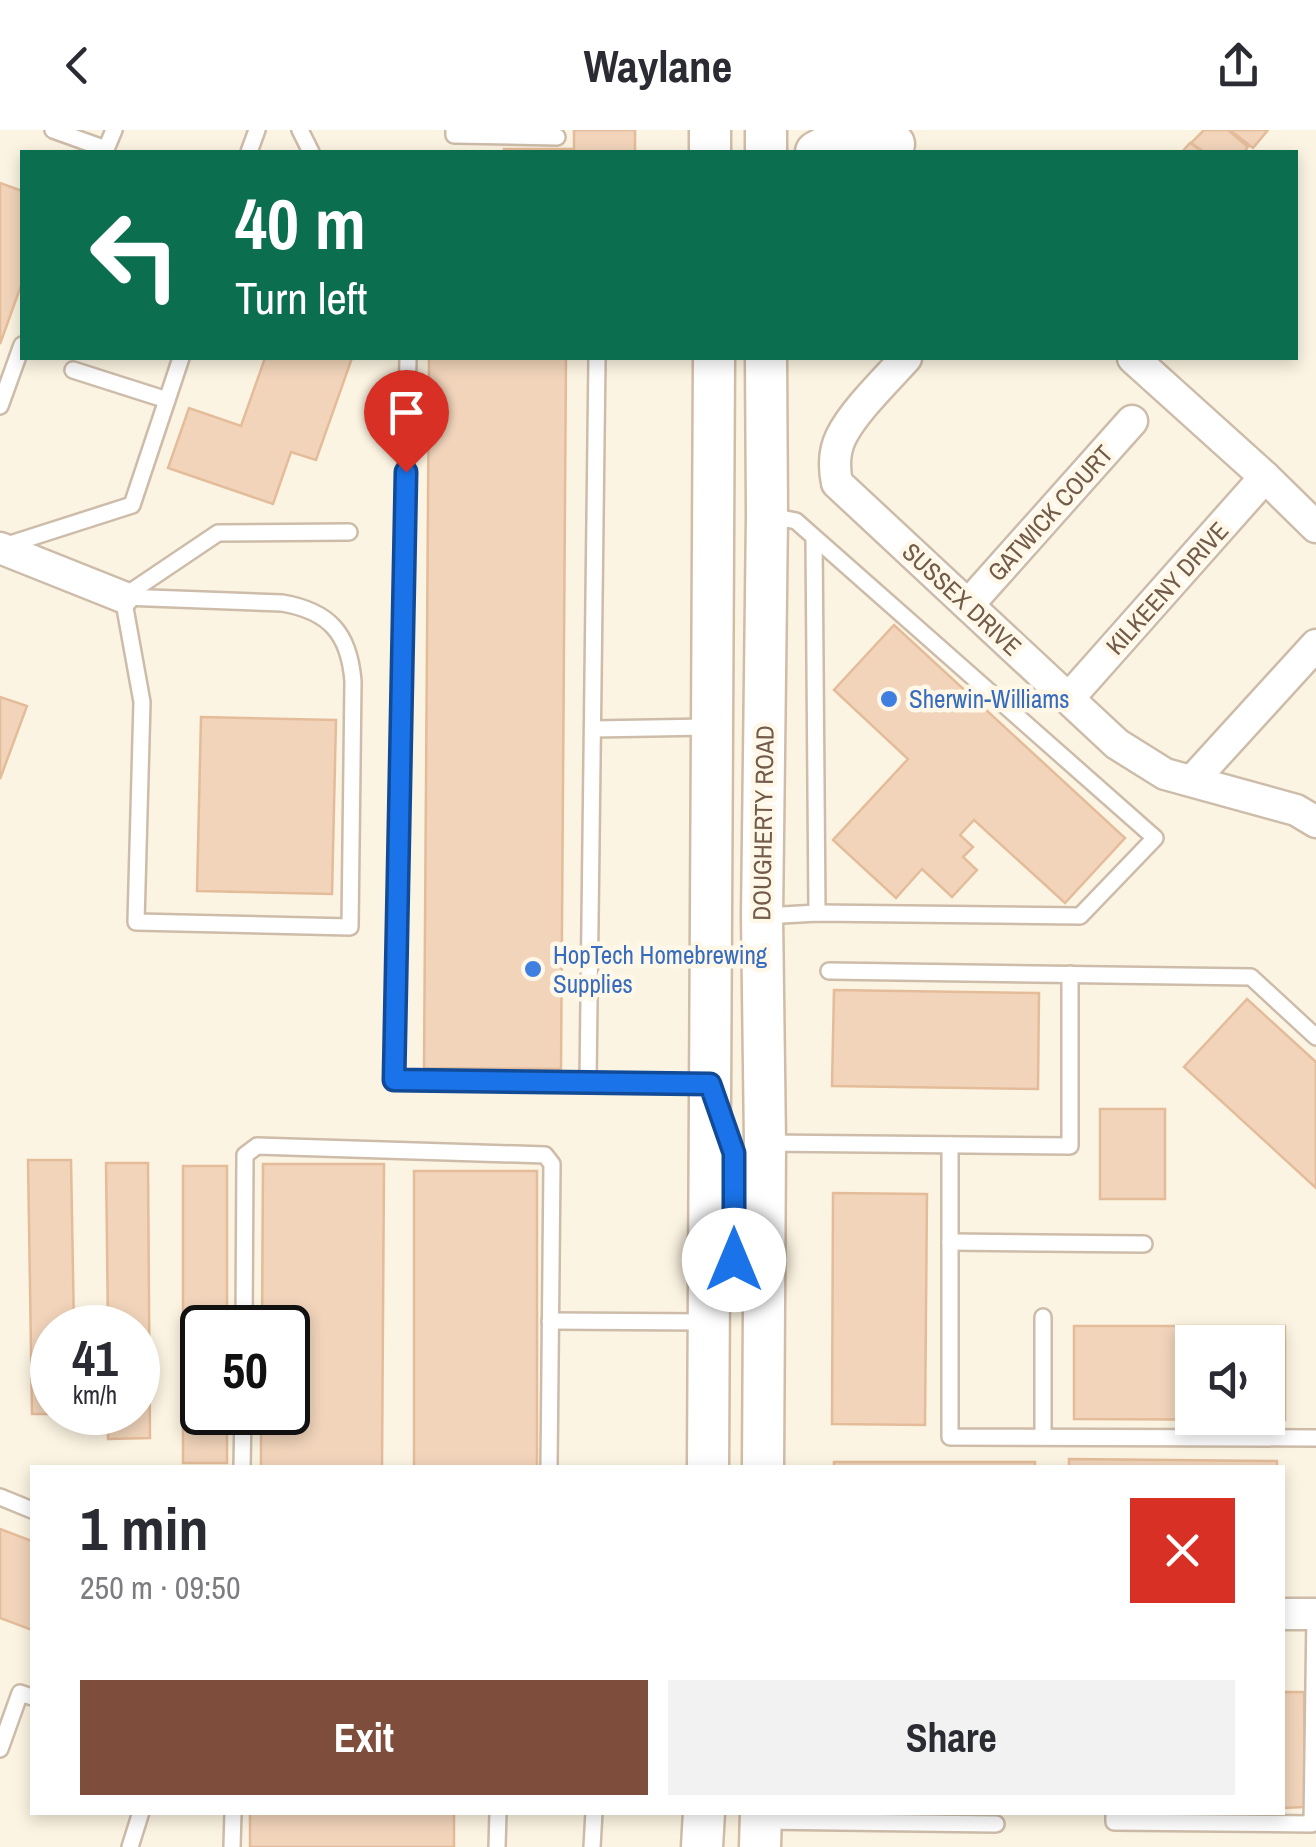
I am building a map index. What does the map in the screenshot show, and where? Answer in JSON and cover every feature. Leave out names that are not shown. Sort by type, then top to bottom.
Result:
[{"type":"main road","points":[[820,150],[831,144],[892,142]]},
{"type":"main road","name":"DOUGHERTY ROAD","points":[[708,1465],[714,360]]},
{"type":"main road","name":"DOUGHERTY ROAD","points":[[763,1465],[766,360]]},
{"type":"main road","points":[[710,1084],[734,1153],[733,1262],[764,1292]]},
{"type":"main road","points":[[702,1847],[704,1815]]},
{"type":"street","name":"SUSSEX DRIVE","points":[[904,360],[840,438],[834,466],[837,483],[1117,744],[1164,774],[1296,810],[1316,822]]},
{"type":"street","points":[[1135,360],[1316,526]]},
{"type":"street","name":"GATWICK COURT","points":[[968,605],[1132,421]]},
{"type":"street","name":"KILKEENY DRIVE","points":[[1069,698],[1266,477]]},
{"type":"street","points":[[0,548],[123,597]]},
{"type":"street","points":[[1192,782],[1316,646]]},
{"type":"street","points":[[1285,1614],[1316,1614]]},
{"type":"lane","points":[[53,130],[106,150],[114,130]]},
{"type":"lane","points":[[454,130],[454,135],[557,138]]},
{"type":"lane","points":[[0,406],[20,351]]},
{"type":"lane","points":[[0,548],[132,506],[180,360]]},
{"type":"lane","points":[[408,360],[394,1080],[710,1084]]},
{"type":"lane","points":[[588,1082],[597,360]]},
{"type":"lane","points":[[74,370],[167,400]]},
{"type":"lane","points":[[762,916],[1080,916],[1155,838],[796,522],[767,515]]},
{"type":"lane","points":[[123,597],[218,534],[349,532]]},
{"type":"lane","points":[[814,538],[817,913]]},
{"type":"lane","points":[[123,597],[305,607],[326,618],[342,636],[351,658],[353,681],[350,927],[136,922],[142,702],[123,597]]},
{"type":"lane","points":[[592,729],[712,727]]},
{"type":"lane","points":[[829,972],[1251,977],[1316,1036]]},
{"type":"lane","points":[[765,1143],[1070,1146],[1070,974]]},
{"type":"lane","points":[[950,1145],[950,1437],[1316,1438]]},
{"type":"lane","points":[[244,1305],[246,1155],[256,1146],[544,1156],[552,1164],[549,1465]]},
{"type":"lane","points":[[950,1242],[1144,1244]]},
{"type":"lane","points":[[1043,1317],[1043,1438]]},
{"type":"lane","points":[[550,1322],[709,1322]]},
{"type":"lane","points":[[242,1435],[242,1465]]},
{"type":"lane","points":[[0,1497],[30,1509]]},
{"type":"lane","points":[[1114,1818],[1312,1824],[1316,1614]]},
{"type":"lane","points":[[0,1750],[20,1694],[30,1696]]},
{"type":"lane","points":[[130,1847],[140,1815]]},
{"type":"lane","points":[[232,1815],[232,1847]]},
{"type":"lane","points":[[497,1847],[498,1815]]},
{"type":"lane","points":[[592,1847],[594,1815]]},
{"type":"lane","points":[[759,1823],[996,1824]]},
{"type":"building","points":[[574,130],[635,130],[635,150],[504,150],[504,149],[574,149]]},
{"type":"building","points":[[1204,130],[1228,130],[1248,147],[1201,150],[1191,143]]},
{"type":"building","points":[[1230,130],[1268,130],[1253,148]]},
{"type":"building","points":[[0,183],[20,190],[20,289],[0,344]]},
{"type":"building","points":[[264,360],[351,360],[316,460],[291,452],[273,504],[168,468],[189,408],[241,426]]},
{"type":"building","points":[[429,360],[566,360],[561,1069],[424,1068]]},
{"type":"building","points":[[894,625],[1125,838],[1065,903],[974,820],[960,835],[973,847],[963,857],[977,870],[952,897],[922,869],[896,898],[833,840],[908,759],[834,690]]},
{"type":"building","points":[[0,697],[27,706],[0,779]]},
{"type":"building","points":[[201,717],[336,720],[332,894],[197,891]]},
{"type":"building","points":[[834,990],[1039,993],[1038,1089],[832,1086]]},
{"type":"building","points":[[1247,999],[1316,1062],[1316,1188],[1184,1067]]},
{"type":"building","points":[[1100,1109],[1165,1109],[1165,1199],[1100,1199]]},
{"type":"building","points":[[28,1160],[71,1160],[74,1305],[30,1305]]},
{"type":"building","points":[[106,1163],[148,1163],[149,1305],[108,1305]]},
{"type":"building","points":[[263,1164],[384,1164],[382,1465],[261,1465],[261,1435],[310,1435],[310,1305],[262,1305]]},
{"type":"building","points":[[183,1166],[227,1166],[227,1305],[183,1305]]},
{"type":"building","points":[[414,1171],[537,1171],[537,1465],[414,1465]]},
{"type":"building","points":[[833,1193],[927,1194],[925,1425],[832,1424]]},
{"type":"building","points":[[1074,1326],[1175,1326],[1175,1419],[1074,1419]]},
{"type":"building","points":[[108,1435],[150,1435],[150,1438],[108,1439]]},
{"type":"building","points":[[183,1435],[227,1435],[227,1463],[183,1463]]},
{"type":"building","points":[[1069,1459],[1277,1461],[1277,1465],[1069,1465]]},
{"type":"building","points":[[834,1462],[1035,1462],[1035,1465]]},
{"type":"building","points":[[0,1529],[30,1540],[30,1629],[0,1618]]},
{"type":"building","points":[[1285,1692],[1304,1692],[1305,1807],[1285,1808]]},
{"type":"building","points":[[250,1815],[454,1815],[454,1847],[250,1847]]},
{"type":"place","name":"Sherwin-Williams","points":[[889,699]]},
{"type":"place","name":"HopTech Homebrewing Supplies","points":[[533,969]]},
{"type":"route","points":[[406,472],[394,1080],[710,1084],[734,1153],[734,1260]]}]
